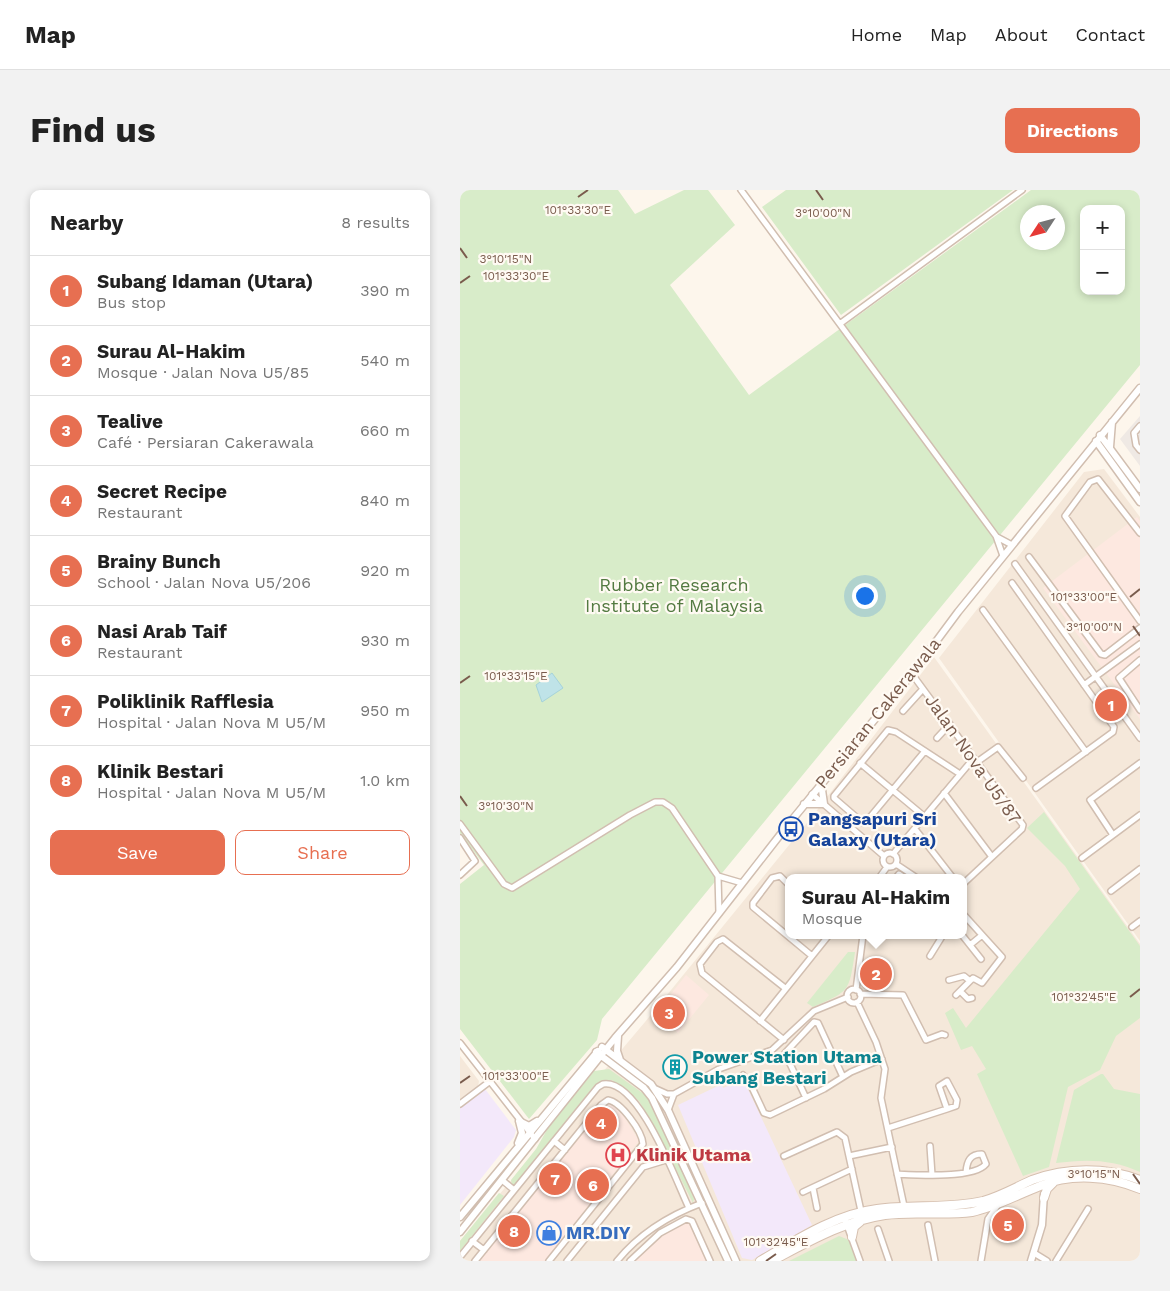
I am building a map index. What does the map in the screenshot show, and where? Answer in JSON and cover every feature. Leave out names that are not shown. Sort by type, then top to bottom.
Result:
[{"type":"main road","points":[[760,1261],[846,1221],[885,1215],[974,1211],[1001,1203],[1071,1171],[1091,1170],[1124,1174],[1140,1180]]},
{"type":"main road","points":[[772,1261],[835,1229],[861,1211],[904,1206],[966,1204],[1058,1180],[1098,1178],[1114,1180],[1140,1189]]},
{"type":"main road","points":[[1044,1198],[1047,1189],[1058,1180]]},
{"type":"main road","points":[[1040,1184],[1044,1198]]},
{"type":"main road","points":[[835,1229],[844,1231],[852,1237],[854,1227],[862,1220]]},
{"type":"street","points":[[741,190],[996,536],[1003,556]]},
{"type":"street","points":[[840,323],[1022,190]]},
{"type":"street","name":"Persiaran Cakerawala","points":[[460,1218],[540,1119],[604,1048],[617,1037],[677,967],[804,804],[912,674],[1003,556],[1140,388]]},
{"type":"street","points":[[1107,451],[1112,421]]},
{"type":"street","points":[[1140,426],[1134,433],[1136,445],[1140,450]]},
{"type":"street","points":[[1098,438],[1140,502]]},
{"type":"street","points":[[1086,454],[1107,451]]},
{"type":"street","points":[[1107,451],[1140,489]]},
{"type":"street","points":[[1140,533],[1101,480],[1095,479],[1090,482],[1064,516],[1140,621]]},
{"type":"street","points":[[996,536],[1012,545]]},
{"type":"street","points":[[1029,557],[1098,652],[1104,655],[1140,628]]},
{"type":"street","points":[[1015,564],[1140,738]]},
{"type":"street","points":[[1012,583],[1114,727],[1113,732],[1036,788]]},
{"type":"street","points":[[983,610],[1086,752]]},
{"type":"street","points":[[1084,685],[1140,644]]},
{"type":"street","points":[[1140,660],[1119,678],[1140,710]]},
{"type":"street","name":"Jalan Nova U5/87","points":[[912,674],[1023,825],[1022,829],[967,880]]},
{"type":"street","points":[[903,712],[923,689]]},
{"type":"street","points":[[938,738],[950,724]]},
{"type":"street","points":[[924,751],[864,823],[835,800],[834,796],[888,730],[896,732],[960,774]]},
{"type":"street","points":[[884,856],[893,854],[960,774],[975,760],[998,747],[1023,778]]},
{"type":"street","points":[[860,763],[925,817]]},
{"type":"street","points":[[1113,835],[1090,800],[1140,763]]},
{"type":"street","points":[[821,784],[824,804]]},
{"type":"street","points":[[944,793],[992,857]]},
{"type":"street","points":[[812,794],[884,856]]},
{"type":"street","points":[[460,824],[504,884],[512,888],[630,815],[655,802],[663,802],[672,808],[718,876],[719,913]]},
{"type":"street","points":[[804,804],[824,804]]},
{"type":"street","points":[[1082,858],[1140,815]]},
{"type":"street","points":[[915,829],[949,874]]},
{"type":"street","points":[[460,838],[475,861],[460,875]]},
{"type":"street","points":[[893,854],[896,858],[896,864]]},
{"type":"street","points":[[884,856],[883,861],[887,867]]},
{"type":"street","points":[[882,874],[887,867],[896,864]]},
{"type":"street","points":[[896,864],[911,874]]},
{"type":"street","points":[[1111,891],[1140,869]]},
{"type":"street","points":[[718,876],[742,883]]},
{"type":"street","points":[[785,881],[780,876],[772,878],[753,903],[753,907],[785,934]]},
{"type":"street","points":[[967,919],[981,936],[1001,954],[1002,960],[982,983],[973,978],[958,994],[968,999],[972,998]]},
{"type":"street","points":[[1132,927],[1140,921]]},
{"type":"street","points":[[970,945],[981,936]]},
{"type":"street","points":[[784,1040],[700,971],[700,964],[717,942],[721,939],[726,940],[785,988]]},
{"type":"street","points":[[792,939],[812,956]]},
{"type":"street","points":[[760,1020],[826,939]]},
{"type":"street","points":[[848,997],[851,1002],[856,1002],[861,998],[858,992],[862,939]]},
{"type":"street","points":[[930,956],[941,939]]},
{"type":"street","points":[[965,939],[981,959]]},
{"type":"street","points":[[949,980],[964,976],[970,980]]},
{"type":"street","points":[[604,1048],[656,1089],[667,1094],[674,1094],[719,1069],[772,1050],[814,1011],[848,997],[850,992],[903,995],[926,1040],[942,1034],[946,1035]]},
{"type":"street","points":[[856,1002],[882,1059],[885,1070],[882,1098],[904,1206]]},
{"type":"street","points":[[806,1098],[784,1053],[816,1022],[843,1077]]},
{"type":"street","points":[[617,1037],[617,1051],[620,1060]]},
{"type":"street","points":[[460,1043],[529,1134],[535,1139]]},
{"type":"street","points":[[599,1054],[644,1088],[652,1098],[728,1261]]},
{"type":"street","name":"Persiaran Cakerawala","points":[[460,1232],[591,1068],[599,1054]]},
{"type":"street","points":[[743,1075],[749,1081],[766,1114],[770,1115],[882,1059]]},
{"type":"street","points":[[591,1068],[611,1064]]},
{"type":"street","points":[[888,1128],[948,1109],[956,1106],[957,1102],[947,1081],[939,1086],[948,1109]]},
{"type":"street","points":[[460,1104],[489,1082]]},
{"type":"street","points":[[460,1257],[598,1087],[603,1084],[613,1084],[620,1087],[635,1102],[651,1127],[689,1208]]},
{"type":"street","points":[[656,1089],[668,1110],[736,1261]]},
{"type":"street","points":[[668,1110],[674,1094]]},
{"type":"street","points":[[475,1261],[601,1105],[608,1100],[618,1104],[628,1115],[643,1142],[549,1261]]},
{"type":"street","points":[[519,1121],[529,1126],[540,1119]]},
{"type":"street","points":[[515,1151],[522,1133],[519,1121]]},
{"type":"street","points":[[784,1156],[837,1132],[845,1138],[861,1211]]},
{"type":"street","points":[[554,1141],[565,1150]]},
{"type":"street","points":[[930,1146],[932,1175]]},
{"type":"street","points":[[849,1156],[892,1147]]},
{"type":"street","points":[[567,1261],[643,1167],[666,1160]]},
{"type":"street","points":[[803,1192],[852,1169]]},
{"type":"street","points":[[897,1174],[932,1175],[966,1172]]},
{"type":"street","points":[[502,1180],[514,1190]]},
{"type":"street","points":[[813,1188],[817,1208]]},
{"type":"street","points":[[1031,1261],[1042,1225],[1044,1198]]},
{"type":"street","points":[[617,1261],[626,1250],[646,1233],[689,1208],[702,1203]]},
{"type":"street","points":[[981,1261],[988,1219],[993,1209],[1001,1203]]},
{"type":"street","points":[[1056,1261],[1088,1209]]},
{"type":"street","points":[[974,1211],[985,1213],[988,1219]]},
{"type":"street","points":[[630,1261],[660,1233],[686,1219],[692,1222],[710,1261]]},
{"type":"street","points":[[846,1221],[860,1261]]},
{"type":"street","points":[[928,1226],[935,1261]]},
{"type":"street","points":[[878,1229],[889,1261]]},
{"type":"street","points":[[569,1236],[580,1245]]},
{"type":"street","points":[[472,1241],[484,1250]]},
{"type":"street","points":[[1034,1253],[1047,1261]]},
{"type":"shaded area","points":[[1140,416],[1140,466],[1120,439]]},
{"type":"shaded area","points":[[1104,469],[1140,517],[1140,941],[939,658],[1084,472]]},
{"type":"shaded area","points":[[1137,517],[1140,521],[1140,719],[1043,588]]},
{"type":"shaded area","points":[[934,657],[1140,944],[1140,1261],[460,1261],[460,1241],[645,1022],[811,818]]},
{"type":"shaded area","points":[[686,975],[709,995],[678,1033],[655,1014]]},
{"type":"shaded area","points":[[460,1056],[479,1081],[478,1087],[460,1100]]},
{"type":"shaded area","points":[[740,1081],[745,1083],[812,1225],[752,1260],[742,1258],[678,1105],[722,1084],[723,1088]]},
{"type":"shaded area","points":[[482,1085],[516,1130],[514,1137],[460,1205],[460,1100]]},
{"type":"shaded area","points":[[608,1104],[613,1105],[625,1118],[639,1141],[545,1261],[479,1261],[603,1108]]},
{"type":"shaded area","points":[[685,1222],[689,1224],[706,1261],[634,1261],[662,1235]]},
{"type":"green space","name":"Rubber Research Institute of Malaysia","points":[[460,190],[618,190],[635,214],[684,190],[708,190],[735,225],[670,285],[749,395],[1031,190],[1140,190],[1140,365],[602,1019],[597,1040],[529,1119],[460,1029],[460,884],[484,865],[460,833]]},
{"type":"green space","points":[[786,190],[1013,190],[841,315],[762,207]]},
{"type":"green space","points":[[1044,812],[1140,946],[1140,1018],[1116,1036],[1100,1070],[1068,1087],[1049,1167],[1023,1176],[977,1074],[986,1069],[972,1046],[961,1050],[945,1013],[953,1008],[966,1028],[1080,889],[1065,866],[1027,828]]},
{"type":"green space","points":[[848,952],[855,952],[851,975],[846,989],[813,1007],[807,1003]]},
{"type":"green space","points":[[609,1069],[648,1097],[657,1112],[694,1199],[693,1203],[654,1126],[639,1101],[612,1080],[598,1083],[594,1086],[515,1186],[512,1185],[511,1180],[536,1149],[548,1128],[594,1071]]},
{"type":"green space","points":[[1103,1074],[1114,1089],[1140,1094],[1140,1172],[1109,1162],[1078,1161],[1056,1163],[1074,1090]]},
{"type":"green space","points":[[499,1193],[504,1196],[460,1251],[460,1241]]},
{"type":"green space","points":[[839,1236],[849,1240],[856,1261],[789,1261]]},
{"type":"water","points":[[552,673],[563,688],[542,702],[536,685]]},
{"type":"place","name":"Subang Idaman (Utara)","points":[[1111,705]]},
{"type":"place","name":"Pangsapuri Sri Galaxy (Utara)","points":[[791,829]]},
{"type":"place","name":"Surau Al-Hakim","points":[[876,974]]},
{"type":"place","name":"Tealive","points":[[669,1013]]},
{"type":"place","name":"Power Station Utama Subang Bestari","points":[[675,1067]]},
{"type":"place","name":"Secret Recipe","points":[[601,1123]]},
{"type":"place","name":"Klinik Utama","points":[[618,1155]]},
{"type":"place","name":"Poliklinik Rafflesia","points":[[555,1179]]},
{"type":"place","name":"Nasi Arab Taif","points":[[593,1185]]},
{"type":"place","name":"Brainy Bunch","points":[[1008,1225]]},
{"type":"place","name":"Klinik Bestari","points":[[514,1231]]},
{"type":"place","name":"MR.DIY","points":[[549,1233]]}]
